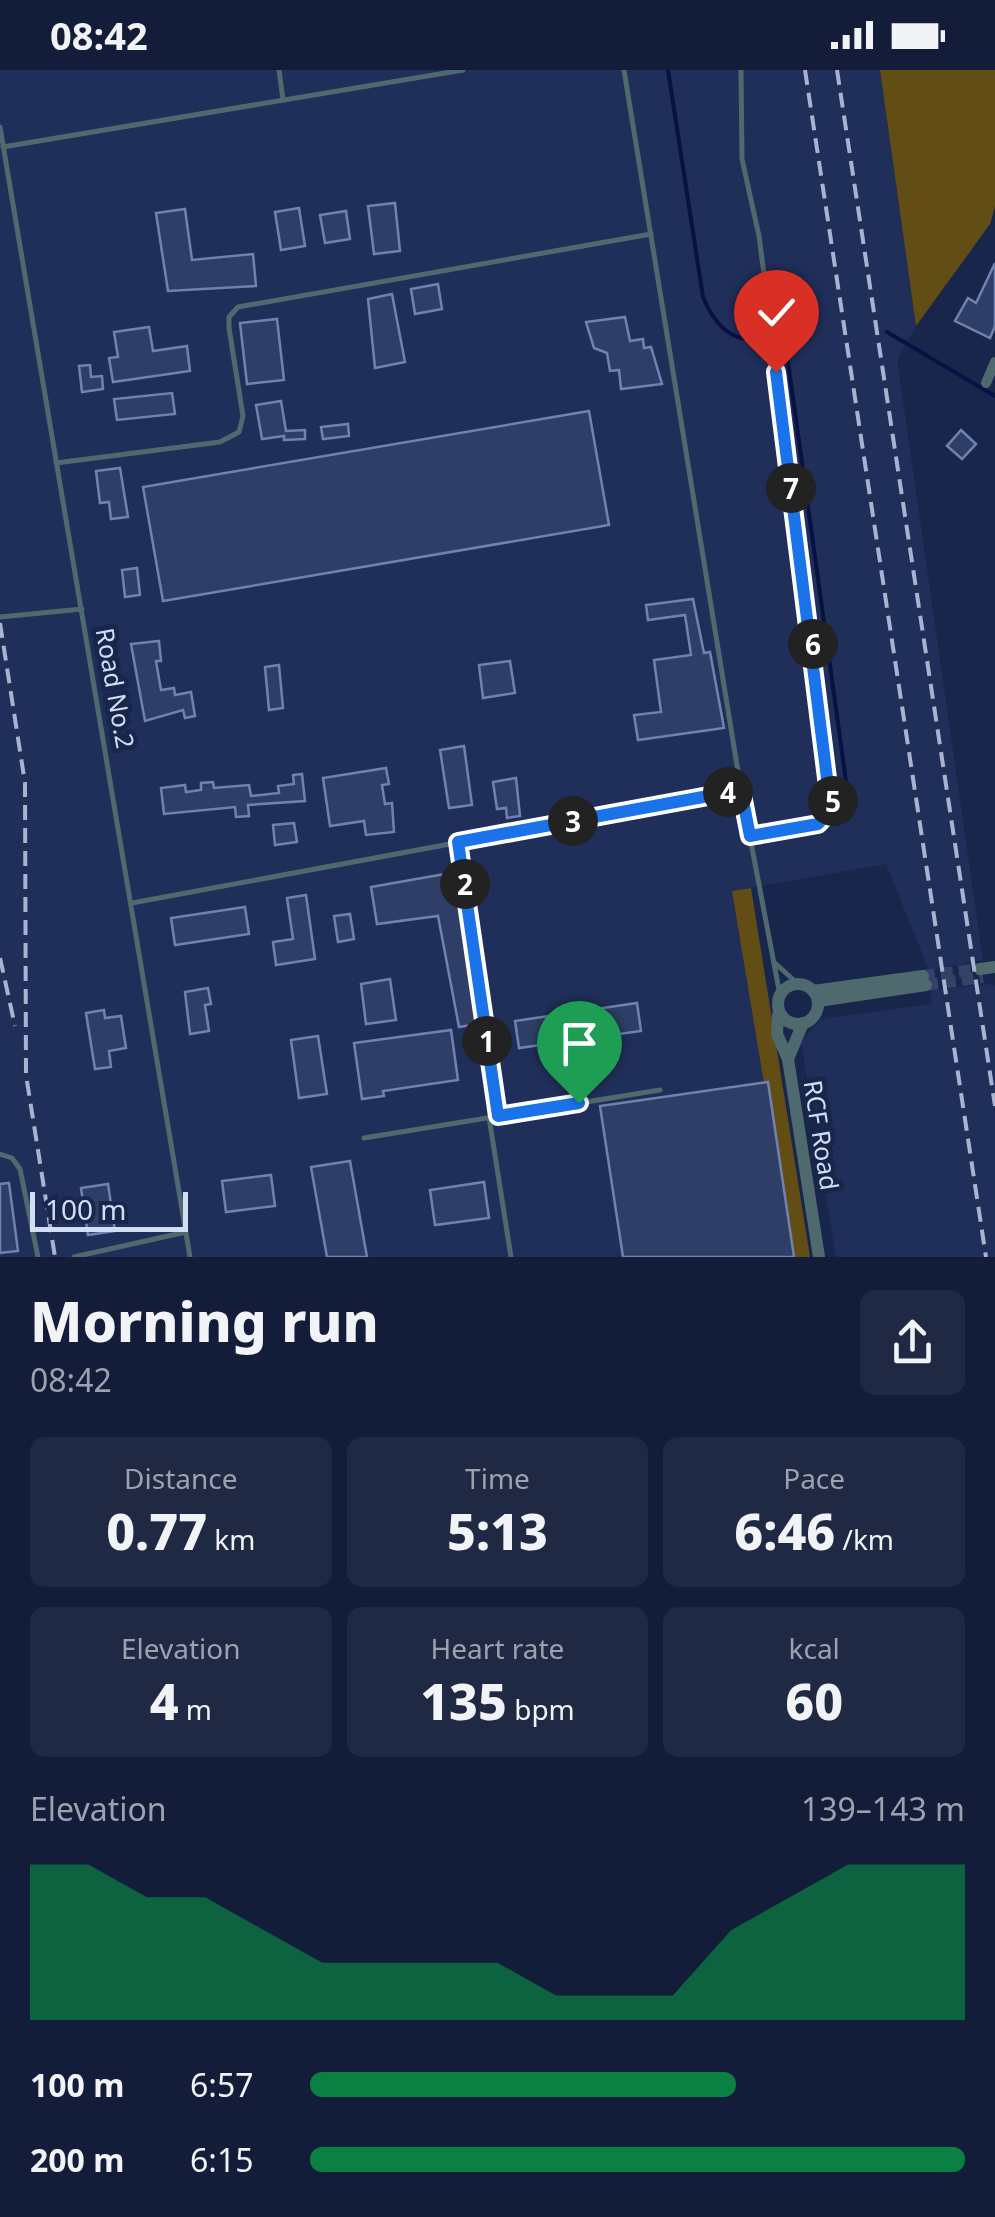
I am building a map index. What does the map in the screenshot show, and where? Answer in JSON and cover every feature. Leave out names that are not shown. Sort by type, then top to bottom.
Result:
[{"type":"street","points":[[986,383],[995,362]]},
{"type":"street","points":[[788,1059],[777,1034],[780,995],[798,984],[816,996],[924,981]]},
{"type":"street","points":[[778,1015],[803,1023],[813,1017],[816,996]]},
{"type":"street","name":"RCF Road","points":[[803,1023],[788,1059],[819,1257]]},
{"type":"lane","points":[[278,70],[283,100]]},
{"type":"lane","points":[[4,148],[463,70]]},
{"type":"lane","points":[[624,70],[741,790],[780,995]]},
{"type":"lane","points":[[741,70],[742,160],[759,236],[833,801],[818,824],[750,836]]},
{"type":"lane","name":"Road No.2","points":[[0,127],[190,1257]]},
{"type":"lane","points":[[56,463],[220,442],[239,432],[243,416],[229,317],[238,307],[651,234]]},
{"type":"lane","points":[[0,617],[82,609]]},
{"type":"lane","points":[[132,903],[741,790]]},
{"type":"lane","points":[[458,842],[498,1116]]},
{"type":"lane","points":[[774,962],[798,984]]},
{"type":"lane","points":[[364,1138],[660,1090]]},
{"type":"lane","points":[[489,1118],[511,1257]]},
{"type":"lane","points":[[0,1154],[12,1158],[20,1169],[38,1257]]},
{"type":"lane","points":[[74,1257],[186,1232]]},
{"type":"shaded area","points":[[0,70],[880,70],[916,326],[897,360],[983,960],[929,970],[886,864],[732,891],[794,1257],[0,1257]]},
{"type":"shaded area","points":[[880,70],[995,70],[995,207],[990,224],[916,326]]},
{"type":"shaded area","points":[[751,888],[810,1257],[793,1257],[732,891]]},
{"type":"shaded area","points":[[995,986],[995,1257],[836,1257],[801,1042],[821,1019],[932,1004],[931,991]]},
{"type":"building","points":[[395,203],[400,251],[374,254],[368,206]]},
{"type":"building","points":[[299,208],[305,246],[281,250],[275,212]]},
{"type":"building","points":[[185,209],[192,260],[253,254],[256,286],[168,291],[156,213]]},
{"type":"building","points":[[346,211],[350,239],[325,243],[320,215]]},
{"type":"building","points":[[995,263],[995,326],[990,338],[955,321],[968,298],[976,303]]},
{"type":"building","points":[[438,284],[442,309],[415,314],[411,289]]},
{"type":"building","points":[[392,294],[405,362],[375,368],[368,299]]},
{"type":"building","points":[[625,317],[630,341],[643,339],[644,348],[651,347],[662,384],[621,389],[619,370],[610,371],[607,353],[594,348],[586,322]]},
{"type":"building","points":[[277,319],[284,380],[247,384],[240,323]]},
{"type":"building","points":[[149,327],[153,351],[187,346],[190,371],[113,382],[109,358],[118,357],[114,332]]},
{"type":"building","points":[[90,365],[91,377],[102,376],[103,389],[82,392],[79,366]]},
{"type":"building","points":[[172,393],[175,414],[117,420],[114,399]]},
{"type":"building","points":[[281,401],[286,431],[305,430],[305,439],[262,439],[256,405]]},
{"type":"building","points":[[589,411],[609,525],[163,601],[143,487]]},
{"type":"building","points":[[348,424],[349,436],[323,439],[321,427]]},
{"type":"building","points":[[961,430],[976,444],[962,459],[947,446]]},
{"type":"building","points":[[120,468],[128,517],[111,519],[109,502],[100,503],[96,471]]},
{"type":"building","points":[[137,568],[140,595],[125,597],[122,570]]},
{"type":"building","points":[[693,599],[704,653],[710,652],[724,728],[638,740],[634,715],[661,712],[654,660],[691,655],[685,615],[648,620],[646,605]]},
{"type":"building","points":[[159,641],[161,661],[156,661],[161,690],[174,688],[175,695],[191,692],[195,716],[185,718],[183,710],[145,721],[131,644]]},
{"type":"building","points":[[510,661],[515,693],[483,698],[479,665]]},
{"type":"building","points":[[279,665],[283,708],[269,710],[265,667]]},
{"type":"building","points":[[464,746],[472,805],[449,808],[440,750]]},
{"type":"building","points":[[386,768],[389,784],[382,785],[385,804],[392,803],[394,832],[366,835],[364,821],[330,826],[323,778]]},
{"type":"building","points":[[302,774],[305,801],[248,805],[249,816],[236,817],[235,807],[164,814],[161,788],[185,785],[186,792],[201,790],[201,783],[213,782],[214,788],[249,785],[251,796],[279,793],[278,786],[294,784],[293,775]]},
{"type":"building","points":[[516,778],[520,816],[507,818],[506,808],[497,809],[493,782]]},
{"type":"building","points":[[294,823],[297,842],[275,845],[273,825]]},
{"type":"building","points":[[456,872],[478,1024],[459,1027],[438,916],[377,924],[371,887]]},
{"type":"building","points":[[306,895],[315,959],[276,965],[273,942],[293,939],[287,898]]},
{"type":"building","points":[[245,907],[249,934],[175,945],[171,918]]},
{"type":"building","points":[[350,914],[354,939],[338,942],[334,916]]},
{"type":"building","points":[[390,979],[396,1020],[366,1024],[361,984]]},
{"type":"building","points":[[208,988],[211,1004],[205,1005],[209,1031],[190,1034],[185,992]]},
{"type":"building","points":[[637,1003],[641,1031],[519,1048],[515,1021]]},
{"type":"building","points":[[104,1010],[105,1018],[121,1016],[126,1048],[109,1051],[111,1067],[95,1069],[86,1013]]},
{"type":"building","points":[[451,1030],[458,1080],[383,1091],[384,1096],[362,1099],[354,1043]]},
{"type":"building","points":[[318,1036],[327,1094],[299,1098],[291,1040]]},
{"type":"building","points":[[768,1082],[794,1257],[623,1257],[600,1106]]},
{"type":"building","points":[[350,1161],[367,1257],[327,1257],[311,1167]]},
{"type":"building","points":[[271,1175],[275,1206],[226,1212],[222,1181]]},
{"type":"building","points":[[484,1182],[489,1218],[435,1225],[430,1190]]},
{"type":"building","points":[[9,1183],[18,1251],[0,1253],[0,1184]]},
{"type":"building","points":[[108,1184],[115,1231],[88,1235],[81,1188]]},
{"type":"waterway","points":[[668,70],[703,297],[718,323],[735,336],[785,340],[850,810]]},
{"type":"waterway","points":[[887,332],[995,396]]},
{"type":"tunnel","points":[[923,976],[980,969]]},
{"type":"tunnel","points":[[926,985],[983,977]]},
{"type":"railway","points":[[805,70],[986,1257]]},
{"type":"railway","points":[[837,70],[995,1106]]},
{"type":"railway","points":[[0,623],[25,783],[26,1075],[55,1257]]},
{"type":"railway","points":[[0,958],[15,1026]]},
{"type":"route","points":[[579,1103],[498,1116],[458,842],[741,790],[750,836],[818,824],[825,819],[833,801],[776,372]]}]
